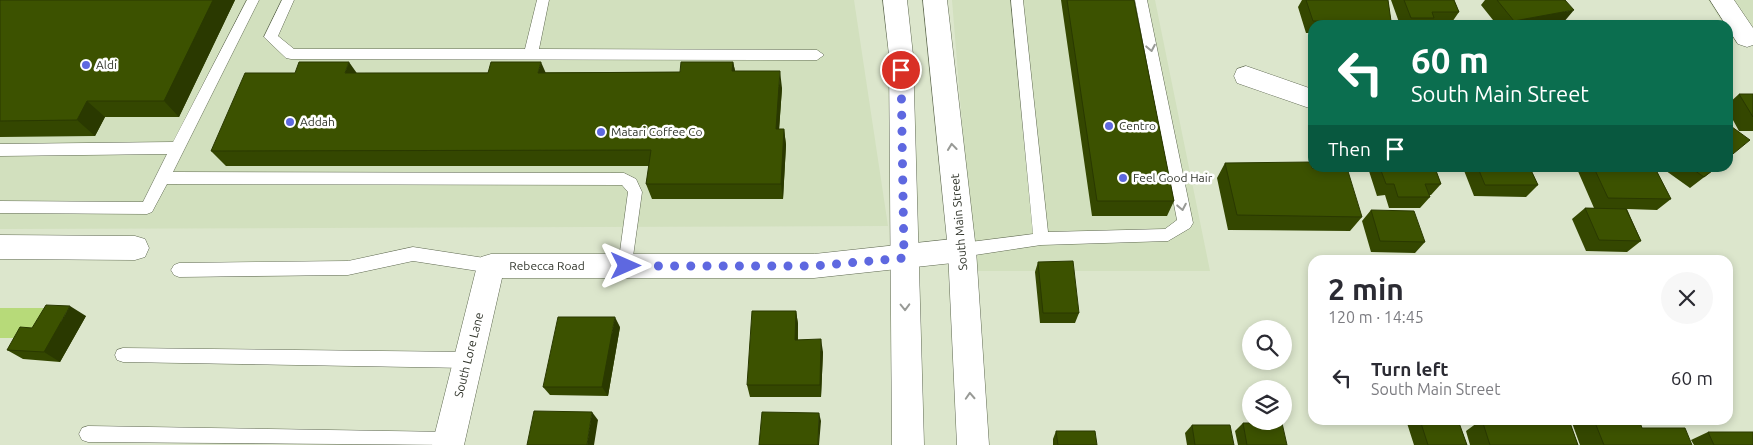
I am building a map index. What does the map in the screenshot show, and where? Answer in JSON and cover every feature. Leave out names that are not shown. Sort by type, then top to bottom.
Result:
[{"type":"street","points":[[895,0],[901,55],[908,445]]},
{"type":"street","name":"South Main Street","points":[[935,0],[962,250],[973,445]]},
{"type":"street","points":[[1722,0],[1733,20]]},
{"type":"street","points":[[1733,21],[1742,38]]},
{"type":"street","points":[[1246,76],[1308,98]]},
{"type":"street","points":[[0,247],[135,248]]},
{"type":"street","name":"Rebecca Road","points":[[491,266],[814,266],[904,258],[962,250]]},
{"type":"street","name":"South Lore Lane","points":[[448,443],[491,266]]},
{"type":"lane","points":[[0,207],[147,208],[253,0]]},
{"type":"lane","points":[[288,0],[271,37],[291,54],[817,55]]},
{"type":"lane","points":[[531,54],[543,0]]},
{"type":"lane","points":[[1017,0],[1041,239]]},
{"type":"lane","points":[[962,250],[1041,239],[1168,235],[1185,224],[1141,0]]},
{"type":"lane","points":[[0,150],[178,148]]},
{"type":"lane","points":[[162,178],[624,179],[631,183],[635,192],[626,266]]},
{"type":"lane","points":[[179,270],[348,268],[413,254],[491,266]]},
{"type":"lane","points":[[123,355],[468,360]]},
{"type":"lane","points":[[88,434],[448,443]]},
{"type":"shaded area","points":[[0,0],[854,0],[888,226],[0,229]]},
{"type":"shaded area","points":[[952,0],[1155,0],[1210,271],[974,271]]},
{"type":"shaded area","points":[[1708,0],[1753,0],[1753,43],[1736,43],[1733,38],[1733,20],[1721,20]]},
{"type":"shaded area","points":[[0,308],[61,308],[46,338],[0,338]]},
{"type":"building","points":[[0,0],[213,0],[164,101],[87,101],[77,120],[0,121]]},
{"type":"building","points":[[1067,0],[1134,0],[1174,201],[1097,201]]},
{"type":"building","points":[[1306,0],[1388,0],[1391,20],[1313,20]]},
{"type":"building","points":[[1404,0],[1454,0],[1459,12],[1432,12],[1434,18],[1411,18]]},
{"type":"building","points":[[1497,0],[1565,0],[1574,10],[1519,20],[1513,20]]},
{"type":"building","points":[[299,62],[349,62],[345,73],[488,73],[491,62],[541,62],[538,73],[680,72],[681,62],[733,62],[732,71],[780,71],[776,129],[784,129],[781,184],[646,184],[651,150],[211,151],[245,73],[295,73]]},
{"type":"building","points":[[1739,94],[1753,94],[1753,117]]},
{"type":"building","points":[[1733,128],[1750,140],[1733,154]]},
{"type":"building","points":[[1308,162],[1308,172],[1348,172],[1362,217],[1237,215],[1225,163]]},
{"type":"building","points":[[1382,172],[1436,172],[1441,184],[1425,184],[1430,197],[1398,197],[1394,184],[1386,184]]},
{"type":"building","points":[[1480,172],[1532,172],[1538,185],[1485,185]]},
{"type":"building","points":[[1596,172],[1657,172],[1671,199],[1608,198]]},
{"type":"building","points":[[1697,172],[1711,172],[1704,177]]},
{"type":"building","points":[[1585,208],[1626,209],[1641,241],[1599,240]]},
{"type":"building","points":[[1371,210],[1414,211],[1425,242],[1380,241]]},
{"type":"building","points":[[1073,261],[1079,313],[1043,313],[1038,262]]},
{"type":"building","points":[[46,305],[70,306],[44,352],[7,350],[20,327],[32,328]]},
{"type":"building","points":[[752,311],[796,311],[795,340],[821,339],[820,385],[747,385]]},
{"type":"building","points":[[558,317],[615,317],[602,387],[543,387]]},
{"type":"building","points":[[534,411],[592,412],[587,445],[527,445]]},
{"type":"building","points":[[762,412],[819,413],[818,445],[759,445]]},
{"type":"building","points":[[1192,425],[1230,425],[1234,445],[1195,445]]},
{"type":"building","points":[[1422,425],[1460,425],[1467,445],[1428,445]]},
{"type":"building","points":[[1484,425],[1571,425],[1578,445],[1490,445]]},
{"type":"building","points":[[1596,425],[1641,425],[1642,428],[1685,428],[1692,445],[1604,445]]},
{"type":"building","points":[[1244,430],[1284,430],[1287,445],[1247,445]]},
{"type":"building","points":[[1056,431],[1095,431],[1097,445],[1058,445]]},
{"type":"building","points":[[1708,432],[1753,432],[1753,445],[1714,445]]},
{"type":"place","name":"Aldi","points":[[86,65]]},
{"type":"place","name":"Addah","points":[[290,122]]},
{"type":"place","name":"Centro","points":[[1109,126]]},
{"type":"place","name":"Matari Coffee Co","points":[[601,132]]},
{"type":"place","name":"Feel Good Hair","points":[[1123,178]]},
{"type":"route","points":[[626,266],[814,266],[904,258],[901,70]]}]
